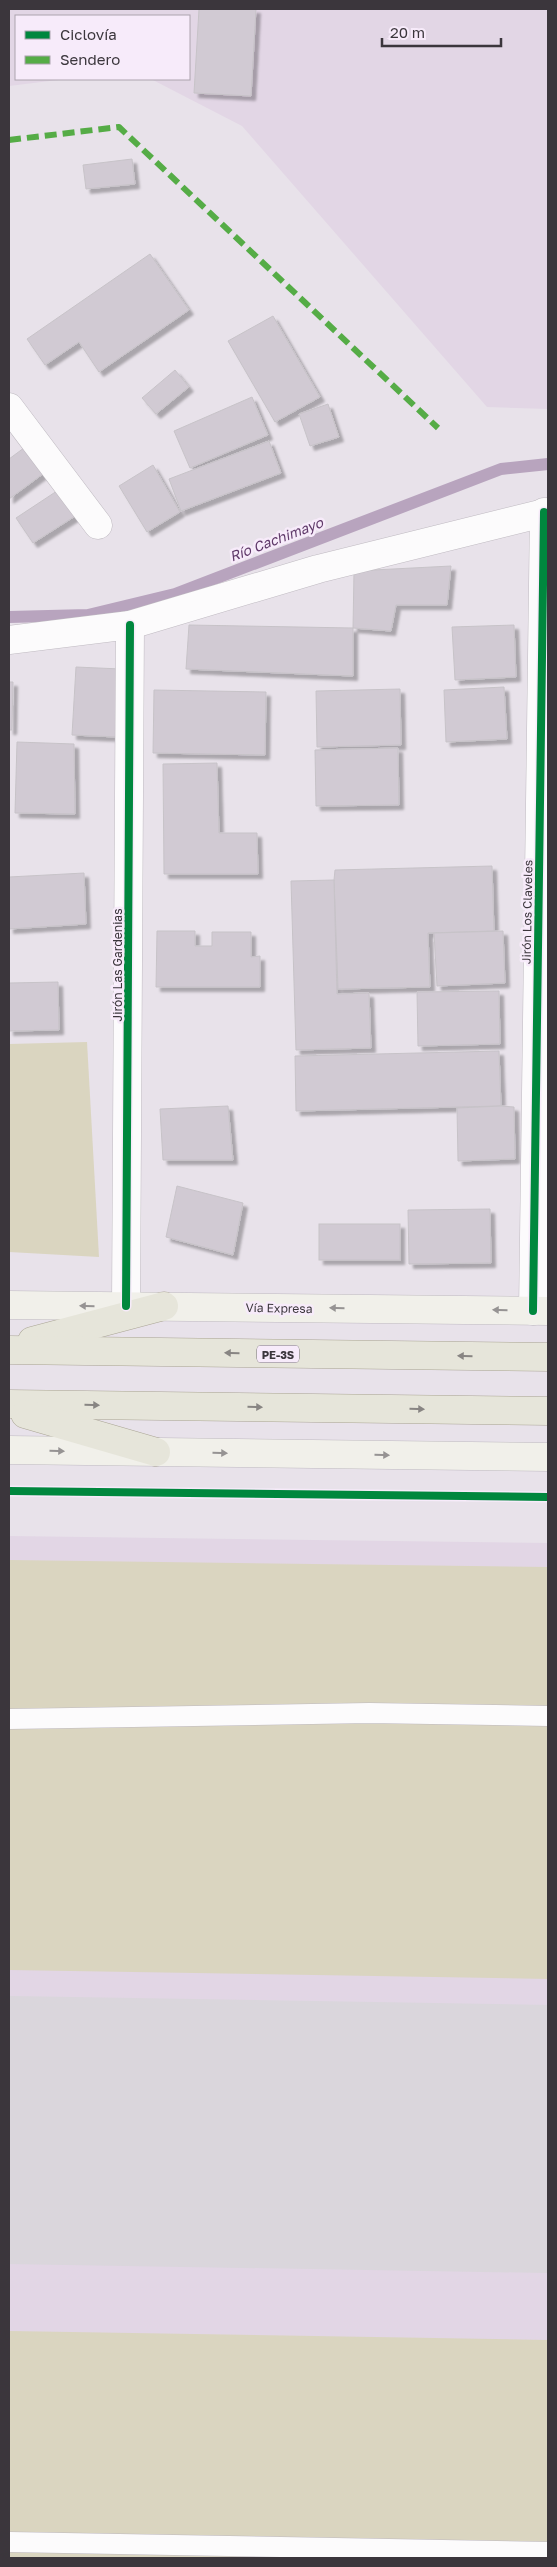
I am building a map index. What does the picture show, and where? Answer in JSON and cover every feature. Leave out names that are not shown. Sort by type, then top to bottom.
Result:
[{"type":"main road","name":"Vía Expresa","points":[[9,1305],[541,1311]]},
{"type":"main road","points":[[9,1349],[164,1306]]},
{"type":"main road","name":"PE-3S","points":[[9,1349],[548,1357]]},
{"type":"main road","points":[[9,1404],[548,1411]]},
{"type":"main road","points":[[9,1409],[156,1452]]},
{"type":"main road","points":[[9,1450],[548,1457]]},
{"type":"street","points":[[9,407],[98,525]]},
{"type":"street","points":[[9,640],[130,624],[318,569],[546,512]]},
{"type":"street","name":"Jirón Los Claveles","points":[[541,1311],[546,512]]},
{"type":"street","name":"Jirón Las Gardenias","points":[[126,1306],[130,624]]},
{"type":"lane","points":[[9,1719],[369,1713],[548,1716]]},
{"type":"lane","points":[[9,2542],[548,2552]]},
{"type":"shaded area","points":[[9,9],[548,9],[548,409],[487,407],[242,126],[153,80],[190,80],[190,15],[15,15],[15,80],[58,80],[9,86]]},
{"type":"shaded area","points":[[87,1042],[99,1257],[9,1252],[9,1044]]},
{"type":"shaded area","points":[[9,1536],[548,1543],[548,2558],[9,2558]]},
{"type":"shaded area","points":[[9,1560],[548,1567],[548,1979],[9,1970]]},
{"type":"shaded area","points":[[9,2331],[548,2340],[548,2558],[9,2558]]},
{"type":"building","points":[[199,9],[256,9],[251,96],[194,93]]},
{"type":"building","points":[[132,159],[135,184],[86,189],[83,165]]},
{"type":"building","points":[[150,254],[189,310],[99,372],[79,342],[45,365],[27,339]]},
{"type":"building","points":[[273,316],[320,397],[275,422],[228,341]]},
{"type":"building","points":[[175,370],[189,387],[156,414],[142,398]]},
{"type":"building","points":[[252,397],[268,435],[190,468],[174,431]]},
{"type":"building","points":[[328,404],[339,437],[310,446],[299,414]]},
{"type":"building","points":[[269,441],[281,473],[181,511],[169,479]]},
{"type":"building","points":[[32,442],[51,468],[9,499],[9,459]]},
{"type":"building","points":[[153,465],[180,512],[147,532],[119,486]]},
{"type":"building","points":[[63,487],[80,513],[33,543],[16,518]]},
{"type":"building","points":[[451,566],[447,605],[396,605],[391,631],[353,628],[354,571]]},
{"type":"building","points":[[189,625],[353,628],[353,676],[186,669]]},
{"type":"building","points":[[514,625],[516,677],[455,680],[452,627]]},
{"type":"building","points":[[76,667],[121,669],[117,737],[72,735]]},
{"type":"building","points":[[9,682],[13,682],[12,730],[9,730]]},
{"type":"building","points":[[504,687],[507,739],[446,742],[444,690]]},
{"type":"building","points":[[400,689],[401,745],[317,747],[316,691]]},
{"type":"building","points":[[154,690],[266,692],[265,755],[153,753]]},
{"type":"building","points":[[17,742],[74,744],[75,814],[15,813]]},
{"type":"building","points":[[398,748],[399,805],[316,806],[315,750]]},
{"type":"building","points":[[217,763],[219,833],[257,833],[258,874],[164,874],[163,764]]},
{"type":"building","points":[[492,866],[494,931],[428,933],[430,987],[338,989],[335,870]]},
{"type":"building","points":[[84,873],[86,924],[9,929],[9,877]]},
{"type":"building","points":[[334,880],[337,994],[369,993],[371,1048],[296,1050],[291,881]]},
{"type":"building","points":[[157,931],[195,931],[195,946],[212,946],[212,932],[251,932],[251,957],[260,956],[260,987],[156,987]]},
{"type":"building","points":[[503,931],[505,983],[437,986],[434,933]]},
{"type":"building","points":[[58,982],[59,1030],[9,1031],[9,983]]},
{"type":"building","points":[[499,991],[500,1044],[418,1046],[417,992]]},
{"type":"building","points":[[499,1051],[501,1106],[296,1111],[295,1056]]},
{"type":"building","points":[[228,1106],[233,1160],[163,1160],[160,1109]]},
{"type":"building","points":[[514,1107],[515,1159],[458,1161],[457,1108]]},
{"type":"building","points":[[177,1186],[243,1203],[233,1255],[166,1237]]},
{"type":"building","points":[[490,1209],[491,1263],[409,1264],[408,1210]]},
{"type":"building","points":[[319,1224],[400,1224],[400,1260],[319,1260]]},
{"type":"waterway","name":"Río Cachimayo","points":[[9,617],[88,615],[175,594],[501,469],[548,464]]},
{"type":"runway","points":[[9,2130],[548,2139]]},
{"type":"marked path","points":[[9,140],[119,127],[438,428]]},
{"type":"cycle path","points":[[533,1311],[544,512]]},
{"type":"cycle path","points":[[126,1306],[130,625]]},
{"type":"cycle path","points":[[9,1491],[548,1497]]}]
